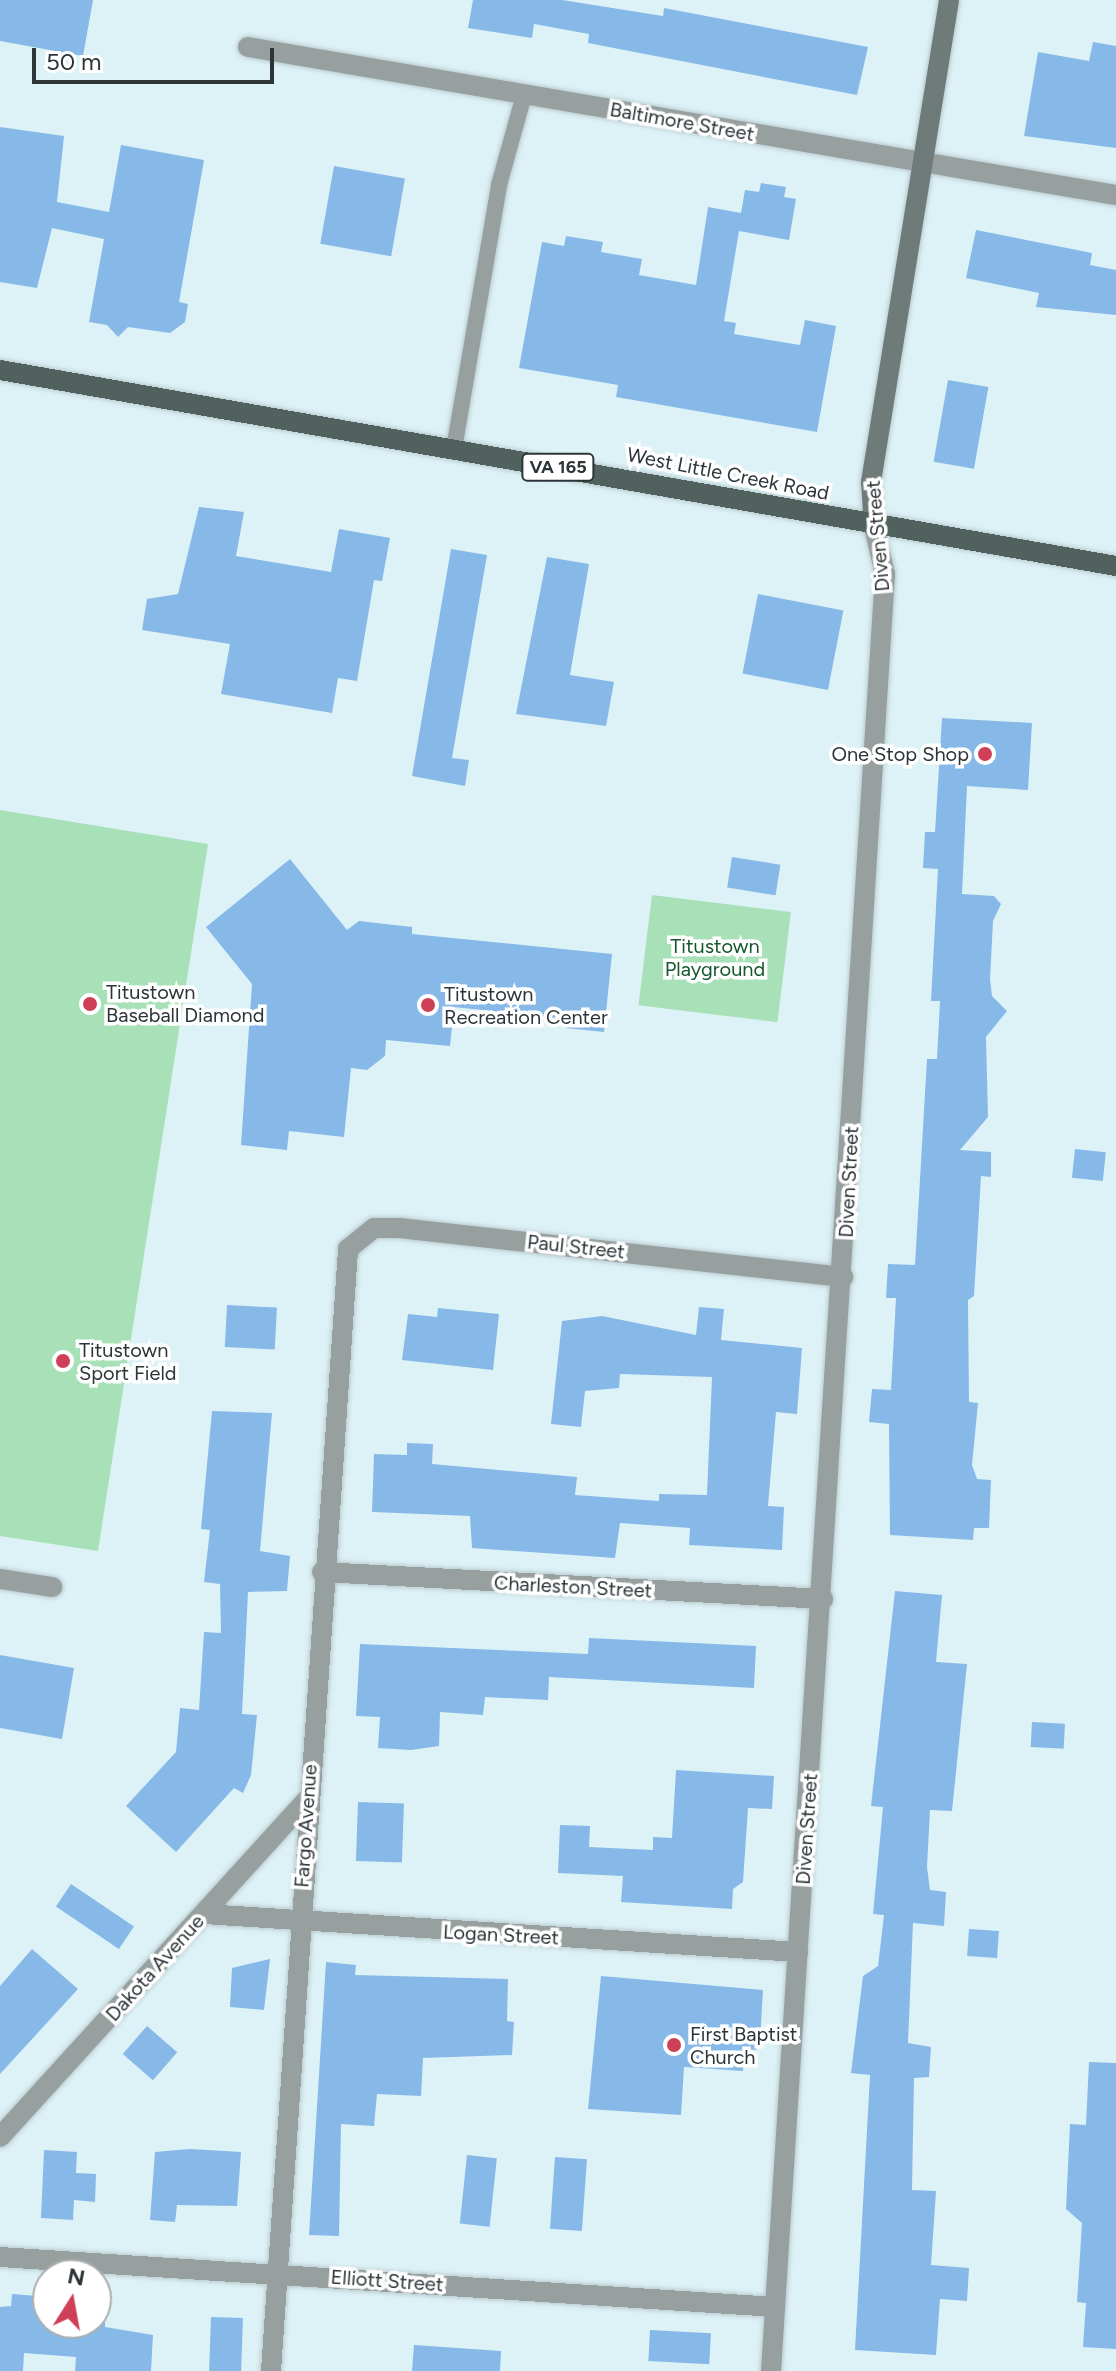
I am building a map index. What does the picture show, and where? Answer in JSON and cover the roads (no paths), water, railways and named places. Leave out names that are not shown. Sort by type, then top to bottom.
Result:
[{"type":"main road","name":"Diven Street","points":[[874,527],[871,482],[919,162],[949,0]]},
{"type":"main road","name":"West Little Creek Road","points":[[0,370],[454,449],[874,527],[1116,566]]},
{"type":"street","name":"Baltimore Street","points":[[248,47],[1116,195]]},
{"type":"street","name":"Diven Street","points":[[771,2371],[823,1599],[885,574],[874,527]]},
{"type":"street","name":"Paul Street","points":[[342,1280],[348,1249],[374,1228],[843,1277]]},
{"type":"street","name":"Fargo Avenue","points":[[271,2371],[342,1280]]},
{"type":"street","name":"Charleston Street","points":[[322,1572],[823,1599]]},
{"type":"street","points":[[0,1579],[52,1587]]},
{"type":"street","name":"Dakota Avenue","points":[[0,2137],[308,1798]]},
{"type":"street","name":"Logan Street","points":[[204,1914],[300,1923],[798,1952]]},
{"type":"street","name":"Elliott Street","points":[[0,2257],[775,2307]]},
{"type":"lane","points":[[454,449],[499,185],[524,95]]},
{"type":"place","name":"One Stop Shop","points":[[985,754]]},
{"type":"place","name":"Titustown Baseball Diamond","points":[[90,1004]]},
{"type":"place","name":"Titustown Recreation Center","points":[[428,1005]]},
{"type":"place","name":"Titustown Sport Field","points":[[63,1361]]},
{"type":"place","name":"First Baptist Church","points":[[674,2045]]},
{"type":"park label","name":"Titustown Playground","points":[[715,958]]}]
